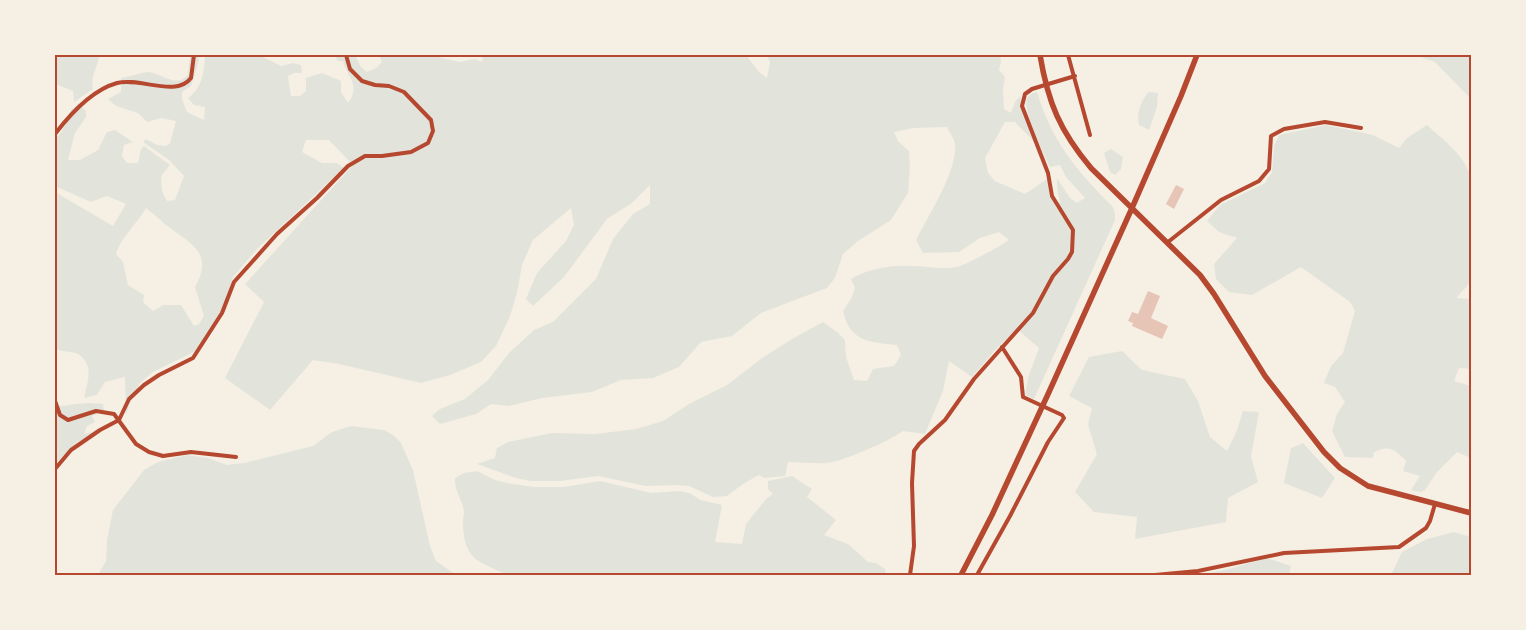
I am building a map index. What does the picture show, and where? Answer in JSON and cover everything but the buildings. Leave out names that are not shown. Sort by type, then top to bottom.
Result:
[{"type":"main road","points":[[1040,55],[1045,85],[1059,122],[1077,151],[1091,168],[1200,274],[1265,376],[1324,452],[1340,468],[1368,486],[1471,513]]},
{"type":"main road","points":[[961,575],[992,515],[1132,208],[1197,55]]},
{"type":"street","points":[[55,134],[68,117],[107,87],[120,82],[135,82],[173,88],[188,82],[192,74],[194,55]]},
{"type":"street","points":[[55,469],[71,450],[100,430],[119,420],[130,399],[144,385],[159,374],[193,358],[222,313],[234,282],[277,234],[348,166],[365,156],[411,152],[428,143],[433,131],[431,120],[404,92],[389,86],[375,85],[362,81],[350,69],[346,55]]},
{"type":"street","points":[[1068,55],[1090,136]]},
{"type":"street","points":[[910,575],[914,546],[912,482],[914,451],[919,444],[946,420],[964,392],[1034,313],[1053,276],[1068,259],[1073,247],[1073,230],[1052,196],[1048,173],[1022,106],[1025,94],[1032,90],[1075,76]]},
{"type":"street","points":[[1168,242],[1221,200],[1259,181],[1269,169],[1271,136],[1284,129],[1325,122],[1360,128]]},
{"type":"street","points":[[977,575],[1048,442],[1063,420],[1062,415],[1023,397],[1021,377],[1002,347]]},
{"type":"street","points":[[55,400],[60,415],[68,420],[96,411],[114,414],[136,444],[149,452],[163,456],[191,452],[236,457]]},
{"type":"street","points":[[1154,575],[1198,571],[1284,553],[1399,547],[1426,528],[1435,504]]},
{"type":"shaded area","points":[[55,55],[99,55],[93,75],[93,89],[74,102],[73,91],[55,84]]},
{"type":"shaded area","points":[[190,55],[199,55],[191,86],[182,92],[182,99],[187,112],[204,120],[205,107],[194,105],[188,98],[200,84],[205,55],[259,55],[281,66],[293,63],[301,65],[302,73],[294,73],[288,76],[291,96],[300,96],[306,91],[306,78],[322,73],[341,81],[341,92],[348,103],[352,97],[352,82],[343,61],[338,61],[334,55],[356,57],[361,67],[367,72],[376,68],[382,62],[379,55],[441,55],[441,58],[460,62],[474,59],[482,62],[483,55],[746,55],[759,72],[767,78],[770,62],[767,55],[1000,55],[999,70],[1005,77],[1003,89],[1004,109],[1011,113],[1015,102],[1020,96],[1027,123],[1036,144],[1015,122],[1005,122],[985,158],[988,173],[995,181],[1025,194],[1050,177],[1055,204],[1060,203],[1057,178],[1070,198],[1077,203],[1085,198],[1066,177],[1060,165],[1050,167],[1043,153],[1030,122],[1026,104],[1029,96],[1037,92],[1043,110],[1058,141],[1077,168],[1113,207],[1115,220],[1034,399],[1025,395],[1028,378],[1039,348],[1017,329],[996,349],[972,377],[949,361],[943,391],[925,434],[903,431],[866,450],[827,463],[788,462],[785,476],[764,478],[759,475],[727,496],[713,497],[689,486],[646,486],[598,476],[560,481],[531,481],[516,478],[477,464],[495,458],[497,448],[508,442],[552,433],[595,434],[636,429],[663,421],[689,404],[727,385],[761,359],[823,322],[845,340],[846,357],[854,380],[867,381],[873,369],[894,366],[901,355],[897,345],[862,339],[850,329],[846,321],[843,311],[851,299],[855,288],[851,279],[872,270],[888,267],[957,267],[1009,240],[999,232],[980,238],[959,252],[923,253],[916,240],[947,181],[954,156],[955,143],[947,127],[913,128],[894,132],[898,141],[909,151],[908,193],[891,220],[858,241],[843,254],[835,278],[827,288],[761,313],[732,336],[701,342],[679,367],[653,378],[621,380],[592,392],[542,398],[509,406],[491,404],[476,414],[440,424],[432,416],[440,409],[465,399],[488,380],[510,352],[534,330],[553,322],[596,279],[613,239],[633,214],[650,204],[650,185],[632,203],[607,219],[564,277],[533,306],[526,299],[537,273],[566,241],[574,225],[571,208],[533,240],[522,265],[517,293],[510,316],[496,346],[481,362],[450,375],[421,383],[339,364],[313,360],[270,410],[225,378],[264,302],[245,284],[353,165],[329,140],[306,140],[302,152],[322,163],[337,163],[344,168],[258,248],[233,277],[224,307],[196,351],[153,372],[140,383],[126,414],[125,377],[105,382],[97,395],[84,398],[88,381],[87,363],[78,354],[55,349],[55,192],[113,226],[126,204],[107,196],[91,202],[55,186],[55,140],[62,131],[71,110],[78,104],[86,111],[86,117],[75,133],[68,160],[80,160],[98,150],[107,132],[115,130],[133,142],[124,145],[122,156],[127,163],[138,163],[141,149],[144,146],[170,165],[161,176],[162,191],[167,201],[175,200],[184,176],[169,160],[143,142],[146,139],[157,145],[166,146],[170,143],[176,121],[161,118],[147,122],[138,113],[116,106],[108,99],[121,92],[121,78],[149,72],[174,80],[183,79],[188,75]],"holes":[[[146,208],[187,240],[198,252],[202,267],[195,287],[204,316],[199,324],[194,326],[181,305],[163,305],[153,311],[143,302],[144,295],[128,285],[123,262],[116,254],[118,248]]]},
{"type":"shaded area","points":[[1415,55],[1471,55],[1471,99],[1435,62]]},
{"type":"shaded area","points":[[1149,92],[1158,93],[1157,107],[1149,130],[1139,125],[1138,116],[1142,103]]},
{"type":"shaded area","points":[[1326,125],[1373,135],[1399,148],[1407,138],[1427,125],[1454,150],[1466,165],[1469,173],[1471,184],[1469,205],[1471,206],[1471,282],[1456,298],[1471,299],[1471,369],[1459,368],[1454,381],[1471,386],[1471,458],[1457,452],[1437,472],[1425,490],[1421,492],[1411,490],[1420,476],[1403,471],[1406,461],[1395,451],[1392,449],[1379,450],[1374,452],[1373,458],[1345,457],[1332,431],[1337,414],[1345,402],[1335,387],[1324,383],[1331,366],[1343,353],[1355,311],[1350,302],[1301,267],[1252,295],[1229,292],[1216,279],[1214,264],[1237,238],[1219,232],[1207,221],[1220,205],[1265,183],[1272,172],[1274,146],[1279,135]]},
{"type":"shaded area","points":[[1111,149],[1123,157],[1121,169],[1115,175],[1110,172],[1104,153]]},
{"type":"shaded area","points":[[1122,351],[1142,370],[1185,379],[1198,401],[1210,437],[1227,451],[1236,433],[1243,411],[1259,412],[1251,456],[1258,482],[1228,498],[1226,522],[1135,539],[1137,517],[1094,512],[1075,492],[1097,454],[1088,425],[1092,408],[1069,396],[1089,357]]},
{"type":"shaded area","points":[[89,403],[103,404],[104,410],[92,416],[95,422],[87,426],[84,434],[95,431],[113,421],[106,429],[77,442],[55,464],[55,406]]},
{"type":"shaded area","points":[[351,426],[384,430],[401,443],[413,470],[430,546],[436,561],[456,575],[98,575],[106,561],[107,540],[113,510],[144,470],[158,462],[187,455],[208,458],[227,465],[244,463],[313,446],[332,432]]},
{"type":"shaded area","points":[[1303,443],[1335,478],[1322,498],[1284,483],[1291,448]]},
{"type":"shaded area","points":[[477,471],[495,480],[534,487],[564,487],[600,481],[651,493],[679,491],[689,493],[701,500],[722,505],[715,542],[742,544],[746,524],[766,499],[773,494],[768,489],[768,481],[792,476],[812,489],[807,497],[836,520],[824,535],[848,544],[868,562],[876,563],[885,569],[886,575],[506,574],[481,563],[475,558],[470,553],[464,538],[464,511],[455,478],[464,473]]},
{"type":"shaded area","points":[[1454,532],[1471,537],[1471,575],[1391,575],[1402,552],[1427,539]]},
{"type":"shaded area","points":[[1267,558],[1291,566],[1289,575],[1197,575],[1225,570]]}]
